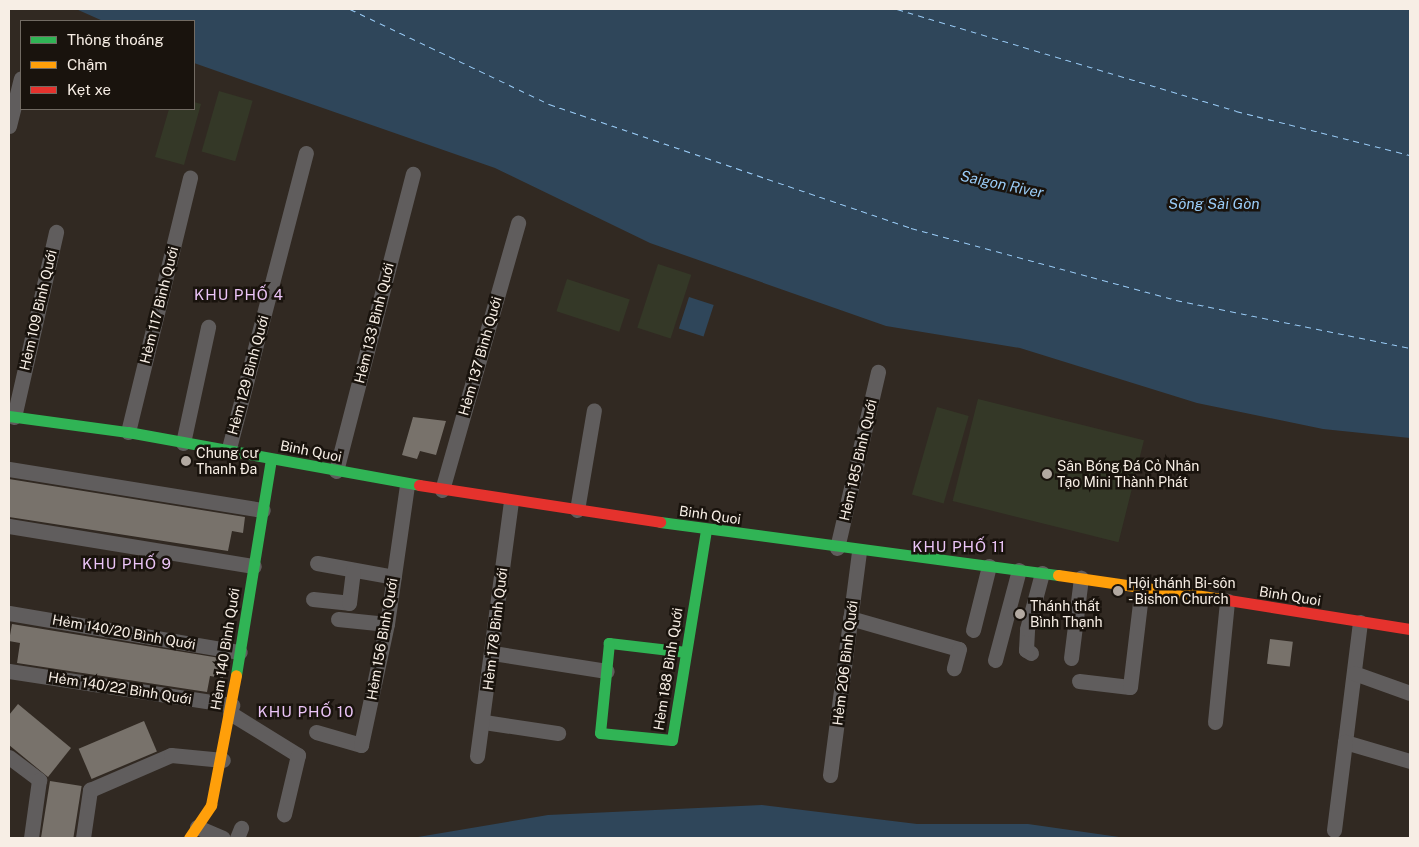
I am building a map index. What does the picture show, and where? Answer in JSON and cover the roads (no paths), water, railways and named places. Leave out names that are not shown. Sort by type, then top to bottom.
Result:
[{"type":"main road","name":"Binh Quoi","points":[[12,416],[128,432],[406,486],[511,502],[859,551],[1142,586],[1410,629]]},
{"type":"main road","name":"Hẻm 140 Bình Quới","points":[[193,832],[211,805],[222,760],[271,459]]},
{"type":"main road","name":"Hẻm 188 Bình Quới","points":[[607,671],[600,733],[672,740],[706,530]]},
{"type":"main road","points":[[607,671],[609,643],[686,652]]},
{"type":"street","points":[[9,126],[20,82]]},
{"type":"street","name":"Hẻm 129 Bình Quới","points":[[228,452],[306,153]]},
{"type":"street","name":"Hẻm 133 Bình Quới","points":[[336,471],[413,174]]},
{"type":"street","name":"Hẻm 117 Bình Quới","points":[[128,432],[190,177]]},
{"type":"street","name":"Hẻm 137 Bình Quới","points":[[442,490],[518,223]]},
{"type":"street","name":"Hẻm 109 Bình Quới","points":[[12,416],[56,232]]},
{"type":"street","points":[[183,443],[208,328]]},
{"type":"street","name":"Hẻm 185 Bình Quới","points":[[837,548],[878,372]]},
{"type":"street","points":[[577,510],[594,410]]},
{"type":"street","points":[[9,469],[263,510]]},
{"type":"street","name":"Hẻm 156 Bình Quới","points":[[316,732],[361,745],[387,624],[406,486]]},
{"type":"street","name":"Hẻm 178 Bình Quới","points":[[477,756],[484,722],[511,502]]},
{"type":"street","points":[[9,526],[254,566]]},
{"type":"street","name":"Hẻm 206 Bình Quới","points":[[830,775],[859,551]]},
{"type":"street","points":[[317,563],[394,577]]},
{"type":"street","points":[[973,630],[989,566]]},
{"type":"street","points":[[313,599],[349,603],[353,570]]},
{"type":"street","points":[[995,660],[1019,570]]},
{"type":"street","points":[[1031,653],[1026,650],[1027,629],[1042,573]]},
{"type":"street","points":[[1071,658],[1081,578]]},
{"type":"street","points":[[1079,681],[1130,687],[1142,586]]},
{"type":"street","points":[[1215,722],[1227,601]]},
{"type":"street","name":"Hẻm 140/20 Bình Quới","points":[[9,613],[240,652]]},
{"type":"street","points":[[850,618],[959,650],[954,668]]},
{"type":"street","points":[[338,619],[387,624]]},
{"type":"street","points":[[1334,830],[1360,622]]},
{"type":"street","points":[[492,653],[607,671]]},
{"type":"street","name":"Hẻm 140/22 Bình Quới","points":[[9,671],[231,709]]},
{"type":"street","points":[[1354,672],[1410,693]]},
{"type":"street","points":[[231,709],[298,755],[284,814]]},
{"type":"street","points":[[484,722],[558,733]]},
{"type":"street","points":[[1345,742],[1410,761]]},
{"type":"street","points":[[83,838],[90,790],[171,755],[222,760]]},
{"type":"street","points":[[9,757],[39,780],[31,838]]},
{"type":"street","points":[[193,832],[223,838]]},
{"type":"water","name":"Sông Sài Gòn","points":[[76,9],[1410,9],[1410,438],[1323,429],[1197,403],[1020,348],[886,326],[650,243],[495,168],[195,63],[195,20],[101,20]]},
{"type":"water","points":[[689,297],[714,305],[704,336],[679,328]]},
{"type":"water","points":[[762,805],[917,824],[1028,824],[1126,838],[412,838],[548,815]]},
{"type":"place","name":"Chung cư Thanh Đa","points":[[186,461]]},
{"type":"place","name":"Sân Bóng Đá Cỏ Nhân Tạo Mini Thành Phát","points":[[1047,474]]},
{"type":"place","name":"Hội thánh Bi-sôn - Bishon Church","points":[[1118,591]]},
{"type":"place","name":"Thánh thất Bình Thạnh","points":[[1020,614]]},
{"type":"district","name":"KHU PHỐ 4","points":[[239,295]]},
{"type":"district","name":"KHU PHỐ 11","points":[[959,547]]},
{"type":"district","name":"KHU PHỐ 9","points":[[127,564]]},
{"type":"district","name":"KHU PHỐ 10","points":[[306,712]]},
{"type":"water label","name":"Saigon River","points":[[1002,184]]}]
